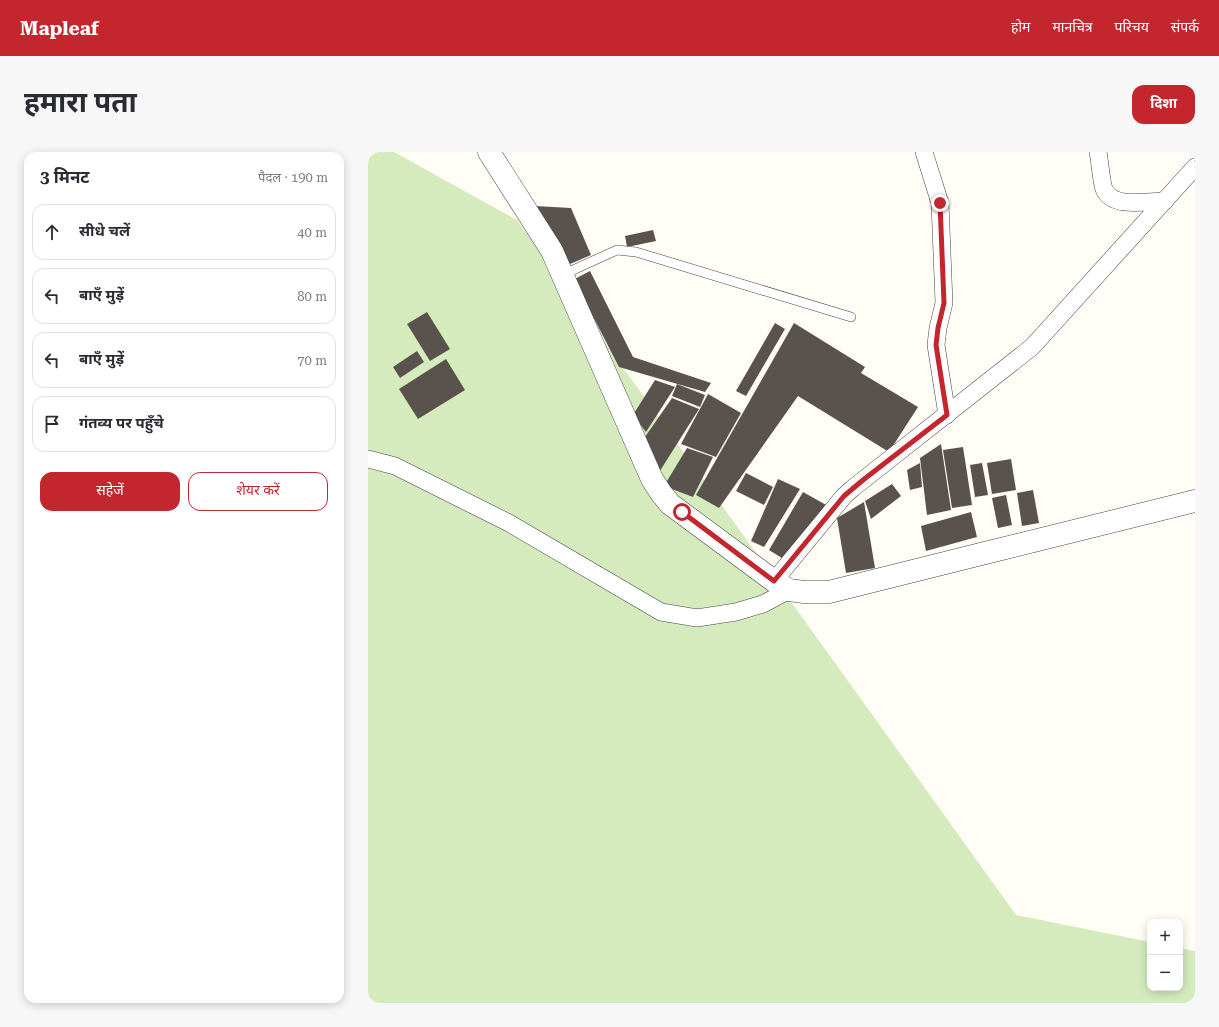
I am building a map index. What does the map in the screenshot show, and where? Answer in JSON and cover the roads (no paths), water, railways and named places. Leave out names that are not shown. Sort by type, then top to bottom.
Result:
[{"type":"street","points":[[488,152],[552,251],[652,479],[661,493],[670,504],[781,585],[804,592],[829,592],[1195,501]]},
{"type":"street","points":[[924,152],[940,203],[944,303],[938,328],[936,345],[947,415]]},
{"type":"street","points":[[1098,152],[1104,189],[1110,198],[1120,202],[1165,201]]},
{"type":"street","points":[[368,459],[395,466],[509,523],[661,612],[696,618],[736,612],[763,604],[781,585],[844,496],[1032,347],[1195,167]]},
{"type":"lane","points":[[562,275],[617,250],[636,252],[851,317]]}]
